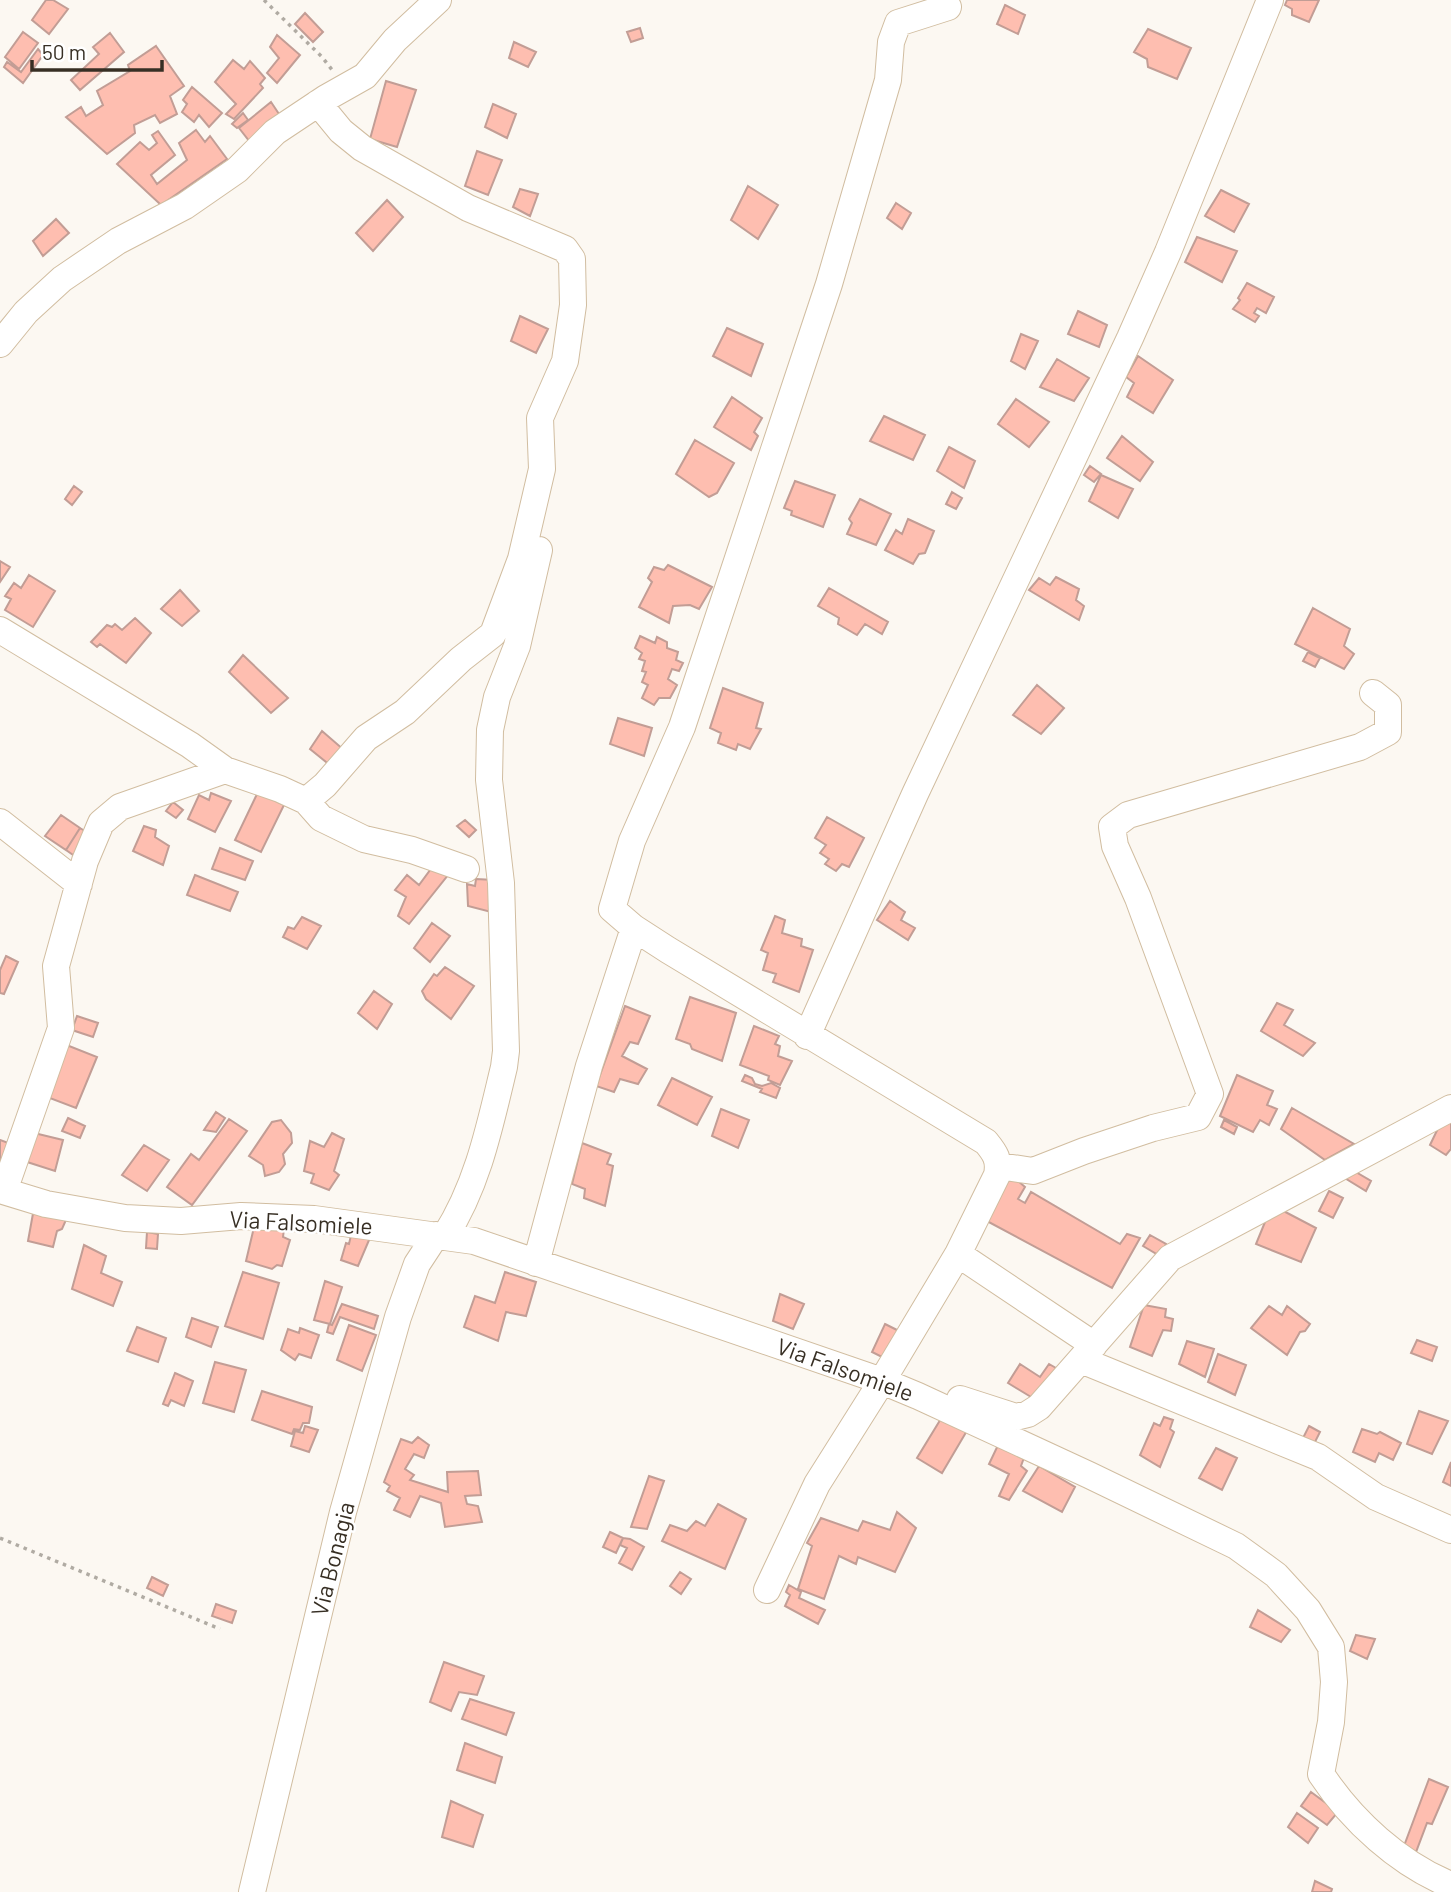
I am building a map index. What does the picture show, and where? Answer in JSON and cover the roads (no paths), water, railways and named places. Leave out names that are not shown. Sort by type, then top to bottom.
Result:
[{"type":"street","points":[[0,344],[26,312],[62,279],[118,241],[195,199],[237,170],[275,132],[365,76],[395,40],[438,0]]},
{"type":"street","points":[[807,1036],[920,781],[1130,338],[1168,252],[1270,0]]},
{"type":"street","points":[[767,1590],[817,1484],[958,1254],[997,1175],[997,1155],[986,1142],[934,1108],[807,1036],[634,929],[612,909],[632,841],[682,727],[825,297],[888,80],[891,42],[898,23],[948,7]]},
{"type":"street","points":[[306,801],[325,785],[366,737],[404,712],[461,659],[493,634],[521,559],[542,469],[540,418],[565,361],[573,305],[572,259],[565,249],[468,208],[362,148],[341,131],[318,103]]},
{"type":"street","name":"Via Bonagia","points":[[252,1892],[347,1499],[398,1317],[417,1264],[465,1200],[479,1166],[504,1067],[506,1051],[501,883],[489,779],[490,730],[497,697],[517,646],[543,531]]},
{"type":"street","points":[[0,630],[190,745],[225,770],[306,801],[321,818],[364,838],[412,850],[466,869]]},
{"type":"street","points":[[999,1166],[1033,1171],[1153,1128],[1198,1117],[1210,1094],[1138,898],[1115,846],[1112,827],[1128,815],[1165,803],[1219,790],[1360,747],[1388,732],[1388,705],[1373,693]]},
{"type":"street","points":[[2,1191],[61,1028],[56,966],[85,861],[101,823],[120,807],[225,770]]},
{"type":"street","points":[[0,822],[79,884]]},
{"type":"street","points":[[536,1263],[589,1066],[634,929]]},
{"type":"street","points":[[918,1396],[933,1387],[971,1404],[1016,1417],[1028,1414],[1039,1407],[1170,1258],[1451,1108]]},
{"type":"street","name":"Via Falsomiele","points":[[2,1191],[46,1204],[125,1218],[181,1222],[241,1216],[314,1219],[474,1241],[882,1381],[1089,1475],[1236,1546],[1276,1575],[1308,1610],[1331,1647],[1334,1682],[1331,1722],[1321,1774],[1331,1790],[1363,1825],[1402,1859],[1451,1885]]},
{"type":"street","points":[[958,1254],[1087,1352],[1318,1457],[1376,1497],[1451,1530]]}]
